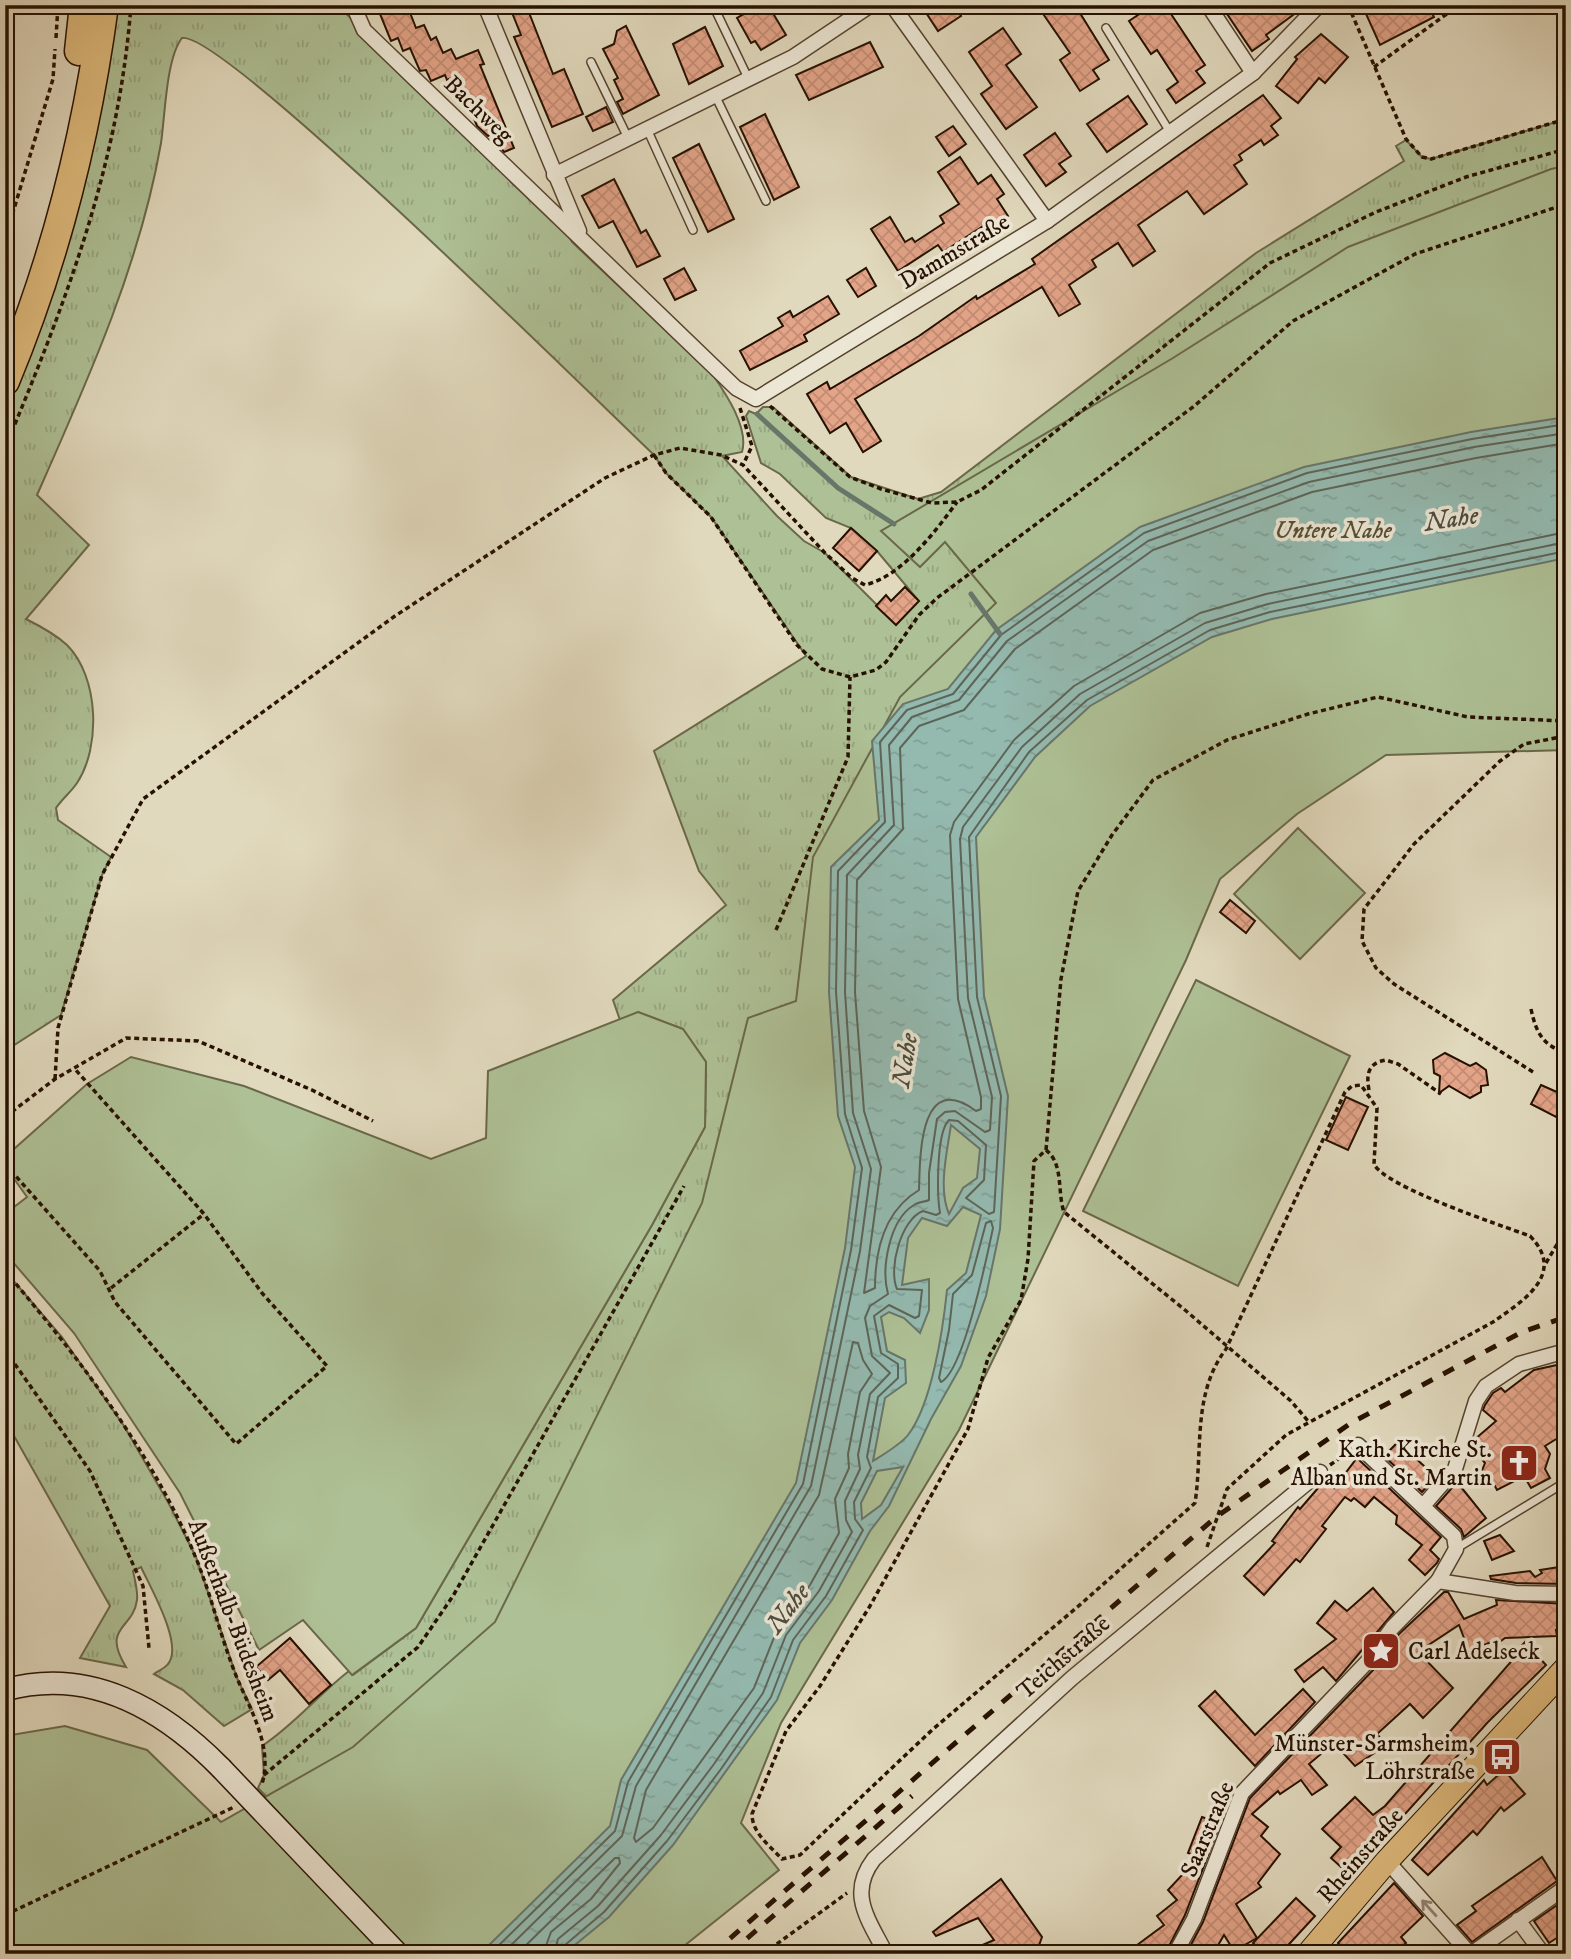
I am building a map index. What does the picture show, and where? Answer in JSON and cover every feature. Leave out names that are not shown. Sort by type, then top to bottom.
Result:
[{"type":"highway","points":[[5,333],[29,269],[57,169],[77,68],[84,5]]},
{"type":"highway","points":[[5,381],[27,326],[64,210],[87,114],[104,5]]},
{"type":"main road","name":"Rheinstraße","points":[[1308,1954],[1387,1861],[1566,1668]]},
{"type":"street","name":"Bachweg","points":[[353,5],[364,30],[736,388],[756,399]]},
{"type":"street","name":"Bachweg","points":[[485,5],[583,239]]},
{"type":"street","points":[[554,175],[793,57],[871,5]]},
{"type":"street","points":[[892,5],[1047,221]]},
{"type":"street","points":[[1208,5],[1253,73]]},
{"type":"street","name":"Dammstraße","points":[[756,399],[1047,221],[1253,73],[1318,6]]},
{"type":"street","points":[[1423,1506],[1455,1469],[1476,1401],[1486,1385],[1518,1364],[1566,1351]]},
{"type":"street","points":[[1357,1445],[1454,1536],[1456,1549]]},
{"type":"street","name":"Teichstraße","points":[[860,1883],[874,1859],[1072,1678],[1320,1472]]},
{"type":"street","name":"Saarstraße","points":[[1175,1954],[1194,1919],[1242,1793],[1368,1661],[1392,1628],[1438,1581],[1456,1549]]},
{"type":"street","points":[[1438,1581],[1515,1593],[1566,1594]]},
{"type":"street","points":[[5,1690],[60,1683],[116,1694],[159,1714],[184,1731],[222,1768],[398,1954]]},
{"type":"street","points":[[1387,1861],[1471,1954],[1566,1887]]},
{"type":"street","points":[[860,1883],[864,1909],[875,1940],[886,1954]]},
{"type":"street","points":[[1518,1920],[1543,1954]]},
{"type":"lane","points":[[713,5],[748,79]]},
{"type":"lane","points":[[1106,28],[1171,132]]},
{"type":"lane","points":[[591,62],[628,138]]},
{"type":"lane","points":[[715,95],[766,201]]},
{"type":"lane","points":[[647,129],[693,230]]},
{"type":"lane","points":[[1456,1549],[1564,1483]]},
{"type":"path","points":[[5,239],[53,79],[58,5]]},
{"type":"path","points":[[1348,5],[1406,139],[1422,157],[1431,159],[1566,119]]},
{"type":"path","points":[[1374,67],[1459,5]]},
{"type":"path","points":[[55,1079],[58,1028],[102,875],[144,799],[395,616],[604,478],[654,455],[680,448],[721,456],[743,465],[852,578],[865,584],[883,581],[957,502],[981,490],[1270,263],[1376,212],[1466,177],[1566,149]]},
{"type":"path","points":[[654,455],[666,473],[711,517],[806,656],[822,669],[850,677],[863,675],[886,662],[919,615],[937,597],[1193,407],[1293,321],[1415,254],[1566,204]]},
{"type":"path","points":[[743,465],[752,446],[739,407],[756,399],[773,407],[850,477],[932,503],[957,502]]},
{"type":"path","points":[[776,930],[848,757],[850,677]]},
{"type":"path","points":[[1369,1092],[1361,1085],[1352,1086],[1345,1092],[1226,1349],[1214,1365],[1200,1407],[1195,1503],[932,1730],[818,1841],[800,1855],[782,1859],[759,1834],[752,1823],[752,1814],[786,1731],[820,1686],[870,1606],[968,1430],[988,1358],[1021,1300],[1028,1259],[1034,1161],[1046,1150],[1061,979],[1078,891],[1112,835],[1153,780],[1227,740],[1308,714],[1378,697],[1468,717],[1566,721]]},
{"type":"path","points":[[1533,1072],[1394,984],[1376,968],[1362,941],[1364,909],[1414,844],[1500,761],[1524,744],[1566,737]]},
{"type":"path","points":[[1531,1009],[1536,1032],[1552,1048],[1566,1053]]},
{"type":"path","points":[[5,1117],[55,1079],[126,1038],[198,1041],[312,1090],[373,1121]]},
{"type":"path","points":[[1441,1094],[1398,1064],[1386,1060],[1371,1066],[1367,1073],[1369,1092],[1377,1108],[1374,1164],[1382,1175],[1530,1236],[1540,1247],[1546,1263]]},
{"type":"path","points":[[5,1164],[100,1271],[124,1312],[236,1444],[327,1366],[262,1293],[204,1214],[74,1068]]},
{"type":"path","points":[[1046,1150],[1054,1156],[1058,1170],[1058,1195],[1064,1212],[1185,1310],[1226,1349],[1291,1401],[1308,1421]]},
{"type":"path","points":[[264,1775],[418,1647],[453,1595],[684,1186]]},
{"type":"path","points":[[111,1288],[204,1214]]},
{"type":"path","points":[[1202,1569],[1209,1536],[1227,1489],[1250,1466],[1308,1421],[1493,1322],[1523,1301],[1542,1278],[1546,1263],[1566,1230]]},
{"type":"path","name":"Außerhalb-Büdesheim","points":[[5,1271],[62,1337],[124,1426],[196,1557],[237,1678],[259,1729],[264,1775],[258,1788]]},
{"type":"path","points":[[5,1350],[90,1471],[143,1586],[149,1648]]},
{"type":"path","points":[[1320,1472],[1357,1445]]},
{"type":"path","points":[[5,1915],[238,1805]]},
{"type":"path","points":[[763,1954],[860,1883]]},
{"type":"green space","points":[[114,5],[337,5],[559,217],[572,242],[713,375],[735,412],[742,433],[742,452],[722,456],[777,516],[804,541],[825,553],[896,624],[918,600],[877,551],[851,528],[826,518],[780,474],[761,463],[746,416],[749,411],[756,414],[763,407],[773,407],[851,477],[918,499],[941,492],[1256,253],[1404,161],[1396,146],[1406,140],[1422,157],[1431,159],[1566,119],[1566,417],[879,820],[829,992],[416,1954],[258,1788],[264,1775],[262,1746],[285,1729],[349,1671],[353,1675],[416,1628],[652,1225],[705,1127],[706,1062],[683,1029],[638,1012],[620,1020],[613,1000],[726,905],[699,871],[654,751],[806,656],[711,517],[666,473],[654,455],[335,153],[265,92],[212,51],[182,38],[169,73],[161,143],[140,234],[93,366],[37,495],[89,545],[26,619],[67,645],[78,659],[91,693],[93,732],[90,751],[77,783],[56,808],[58,820],[111,857],[102,875],[61,1015],[5,1051],[5,409],[15,386]]},
{"type":"green space","name":"Untere Nahe","points":[[1566,166],[1566,750],[1386,755],[1297,814],[1220,879],[1186,960],[959,1430],[781,1723],[741,1823],[779,1870],[674,1954],[5,1954],[5,1736],[65,1726],[147,1750],[221,1822],[353,1747],[495,1622],[702,1203],[748,1018],[796,1001],[813,857],[900,697],[996,603],[945,542],[920,567],[881,531],[1173,358],[1348,247],[1551,169]]},
{"type":"green space","points":[[1298,828],[1365,893],[1300,959],[1234,894]]},
{"type":"green space","points":[[1196,980],[1350,1056],[1238,1286],[1083,1211]]},
{"type":"green space","points":[[638,1012],[683,1029],[706,1062],[705,1127],[652,1225],[416,1628],[352,1675],[303,1620],[259,1650],[180,1493],[74,1333],[5,1253],[5,1214],[27,1197],[5,1166],[5,1157],[87,1084],[131,1057],[244,1086],[431,1159],[486,1138],[488,1071]]},
{"type":"green space","points":[[5,1271],[62,1337],[124,1426],[196,1557],[237,1678],[252,1709],[224,1726],[183,1690],[154,1674],[168,1664],[172,1655],[172,1644],[158,1601],[141,1567],[133,1571],[137,1593],[134,1610],[117,1636],[119,1654],[126,1667],[80,1658],[110,1606],[5,1420]]},
{"type":"water","name":"Nahe","points":[[1566,417],[1566,558],[1272,619],[1212,637],[1090,706],[1035,757],[976,837],[984,996],[1008,1096],[1000,1229],[986,1296],[961,1366],[931,1419],[889,1506],[870,1531],[832,1600],[800,1643],[777,1700],[673,1845],[609,1917],[570,1949],[569,1954],[480,1954],[610,1826],[621,1780],[796,1483],[845,1248],[855,1167],[838,1116],[829,992],[831,867],[879,820],[872,741],[903,704],[948,689],[996,630],[1140,527],[1304,467],[1471,432]],"holes":[[[951,1125],[980,1149],[977,1178],[963,1188],[949,1214],[944,1182]],[[963,1207],[981,1215],[966,1273],[947,1290],[935,1366],[924,1405],[908,1435],[873,1461],[885,1398],[906,1383],[905,1360],[887,1351],[881,1317],[889,1312],[904,1318],[920,1333],[929,1310],[929,1279],[902,1285],[908,1238],[922,1218],[947,1226]],[[903,1467],[881,1505],[862,1519],[861,1503],[877,1471]]]},
{"type":"building","points":[[387,5],[407,5],[416,28],[424,25],[431,40],[436,37],[443,53],[451,49],[456,59],[478,50],[484,64],[480,65],[514,148],[504,152],[491,134],[488,136],[477,126],[456,76],[447,80],[445,75],[431,81],[426,70],[420,71],[410,48],[403,51],[398,38],[391,41],[378,9]]},
{"type":"building","points":[[509,5],[526,5],[553,74],[564,69],[583,114],[552,127],[514,37],[521,35]]},
{"type":"building","points":[[760,5],[768,5],[786,35],[761,50],[755,41],[751,43],[737,18]]},
{"type":"building","points":[[921,5],[954,5],[961,16],[938,31]]},
{"type":"building","points":[[1037,5],[1075,5],[1109,60],[1093,70],[1099,79],[1080,91],[1060,60],[1070,53]]},
{"type":"building","points":[[1153,5],[1165,5],[1205,65],[1196,71],[1205,83],[1176,103],[1167,90],[1178,82],[1157,50],[1151,54],[1129,21]]},
{"type":"building","points":[[1221,5],[1286,5],[1293,15],[1266,35],[1269,39],[1252,51]]},
{"type":"building","points":[[1362,5],[1428,5],[1434,17],[1380,45]]},
{"type":"building","points":[[626,26],[659,95],[623,114],[617,102],[623,99],[614,80],[618,78],[603,49],[614,44],[617,31]]},
{"type":"building","points":[[705,27],[723,66],[689,84],[673,44]]},
{"type":"building","points":[[1003,28],[1021,54],[1006,65],[1037,107],[1006,129],[981,94],[992,86],[969,52]]},
{"type":"building","points":[[1321,34],[1348,57],[1325,83],[1319,78],[1298,103],[1276,86],[1297,59],[1295,57]]},
{"type":"building","points":[[870,42],[883,67],[809,100],[796,75]]},
{"type":"building","points":[[1263,95],[1281,118],[1271,126],[1278,135],[1264,145],[1261,140],[1239,155],[1242,160],[1234,165],[1247,184],[1204,214],[1187,191],[1138,225],[1155,251],[1133,266],[1118,243],[1092,260],[1096,267],[1069,285],[1080,304],[1059,316],[1042,287],[855,399],[881,441],[863,452],[846,423],[830,433],[807,394],[827,382],[830,389],[919,336],[976,296],[977,299],[1035,264],[1032,259]]},
{"type":"building","points":[[1128,96],[1147,124],[1107,152],[1087,124]]},
{"type":"building","points":[[606,107],[613,122],[593,131],[586,117]]},
{"type":"building","points":[[765,114],[799,187],[774,200],[740,127]]},
{"type":"building","points":[[953,126],[966,144],[949,156],[936,137]]},
{"type":"building","points":[[1055,133],[1071,156],[1059,164],[1066,172],[1046,186],[1024,155]]},
{"type":"building","points":[[699,144],[734,219],[708,232],[673,158]]},
{"type":"building","points":[[960,157],[978,184],[991,175],[1004,194],[997,199],[1008,216],[988,230],[985,225],[943,252],[938,245],[898,271],[871,229],[890,217],[905,242],[912,238],[915,242],[944,223],[940,216],[959,204],[938,172]]},
{"type":"building","points":[[614,179],[641,233],[646,230],[660,256],[637,267],[613,221],[599,228],[582,196]]},
{"type":"building","points":[[684,268],[696,290],[675,300],[664,279]]},
{"type":"building","points":[[866,268],[876,286],[858,297],[847,280]]},
{"type":"building","points":[[828,296],[839,314],[804,335],[807,341],[750,370],[740,351],[783,326],[778,318],[790,311],[793,317]]},
{"type":"building","points":[[851,528],[877,551],[859,571],[833,548]]},
{"type":"building","points":[[905,587],[919,601],[896,625],[876,606],[886,595],[891,601]]},
{"type":"building","points":[[1230,900],[1255,921],[1246,933],[1220,912]]},
{"type":"building","points":[[1445,1053],[1470,1066],[1476,1063],[1486,1070],[1488,1085],[1481,1086],[1481,1092],[1470,1098],[1449,1086],[1439,1093],[1440,1076],[1434,1073],[1433,1060]]},
{"type":"building","points":[[1541,1085],[1566,1096],[1556,1117],[1531,1104]]},
{"type":"building","points":[[1346,1097],[1368,1107],[1348,1150],[1326,1140]]},
{"type":"building","points":[[1566,1363],[1566,1433],[1545,1446],[1550,1454],[1545,1469],[1550,1478],[1531,1488],[1524,1476],[1497,1490],[1489,1475],[1481,1473],[1485,1463],[1472,1447],[1474,1440],[1496,1421],[1483,1410],[1485,1405],[1493,1393],[1501,1388],[1505,1392],[1534,1370]]},
{"type":"building","points":[[1398,1442],[1436,1477],[1422,1492],[1384,1456]]},
{"type":"building","points":[[1357,1458],[1441,1537],[1430,1550],[1439,1559],[1437,1563],[1425,1575],[1409,1560],[1422,1545],[1396,1524],[1397,1516],[1374,1497],[1365,1507],[1354,1498],[1351,1501],[1345,1497],[1322,1526],[1326,1529],[1300,1562],[1296,1559],[1264,1595],[1244,1576],[1275,1543],[1272,1541],[1298,1507],[1300,1509],[1325,1480],[1334,1488]]},
{"type":"building","points":[[1457,1482],[1486,1518],[1464,1537],[1461,1529],[1436,1506]]},
{"type":"building","points":[[1500,1535],[1514,1551],[1492,1560],[1484,1541]]},
{"type":"building","points":[[1566,1566],[1566,1584],[1516,1583],[1491,1579],[1490,1576],[1530,1571],[1535,1577],[1542,1573],[1540,1570]]},
{"type":"building","points":[[1373,1588],[1394,1612],[1336,1681],[1323,1667],[1304,1682],[1295,1670],[1336,1639],[1317,1623],[1335,1601],[1347,1611]]},
{"type":"building","points":[[1444,1592],[1448,1592],[1464,1619],[1497,1605],[1496,1600],[1566,1604],[1565,1629],[1556,1630],[1557,1636],[1505,1638],[1501,1641],[1499,1639],[1469,1651],[1459,1625],[1418,1652],[1453,1688],[1423,1718],[1410,1704],[1377,1734],[1386,1745],[1355,1766],[1334,1743],[1309,1764],[1327,1785],[1312,1795],[1301,1780],[1280,1794],[1278,1791],[1252,1814],[1268,1827],[1261,1836],[1280,1854],[1258,1883],[1261,1887],[1236,1904],[1257,1938],[1234,1951],[1224,1935],[1213,1954],[1186,1954],[1203,1922],[1250,1798],[1375,1668],[1399,1634]]},
{"type":"building","points":[[290,1638],[331,1685],[309,1704],[280,1670],[268,1680],[256,1667]]},
{"type":"building","points":[[1525,1642],[1546,1665],[1488,1722],[1350,1875],[1331,1858],[1341,1847],[1322,1829],[1355,1797],[1373,1815],[1385,1806],[1516,1656],[1514,1654]]},
{"type":"building","points":[[1303,1689],[1315,1702],[1255,1766],[1199,1706],[1215,1691],[1255,1735]]},
{"type":"building","points":[[1504,1770],[1525,1794],[1504,1811],[1501,1807],[1477,1835],[1473,1831],[1428,1875],[1412,1860],[1484,1780],[1487,1785]]},
{"type":"building","points":[[1214,1801],[1227,1806],[1185,1915],[1165,1954],[1125,1954],[1164,1925],[1157,1916],[1177,1900],[1168,1890],[1199,1857],[1188,1853],[1202,1817],[1208,1819]]},
{"type":"building","points":[[1542,1857],[1557,1881],[1472,1942],[1457,1925],[1476,1911],[1472,1906]]},
{"type":"building","points":[[1001,1879],[1042,1937],[1036,1954],[962,1954],[994,1940],[978,1918],[936,1936],[933,1932]]},
{"type":"building","points":[[1394,1883],[1423,1916],[1401,1937],[1406,1943],[1394,1954],[1348,1954],[1338,1943]]},
{"type":"building","points":[[1296,1898],[1315,1916],[1280,1954],[1265,1954],[1253,1943]]},
{"type":"building","points":[[1566,1899],[1566,1932],[1549,1943],[1534,1921]]},
{"type":"waterway","points":[[757,414],[838,488],[894,524]]},
{"type":"waterway","points":[[971,594],[1000,634]]},
{"type":"railway","points":[[712,1954],[1216,1517],[1351,1423],[1522,1332],[1566,1317]]},
{"type":"railway","points":[[729,1954],[912,1796]]},
{"type":"place","name":"Kath. Kirche St. Alban und St. Martin","points":[[1519,1463]]},
{"type":"place","name":"Carl Adelseck","points":[[1381,1651]]},
{"type":"place","name":"Münster-Sarmsheim, Löhrstraße","points":[[1502,1757]]}]
